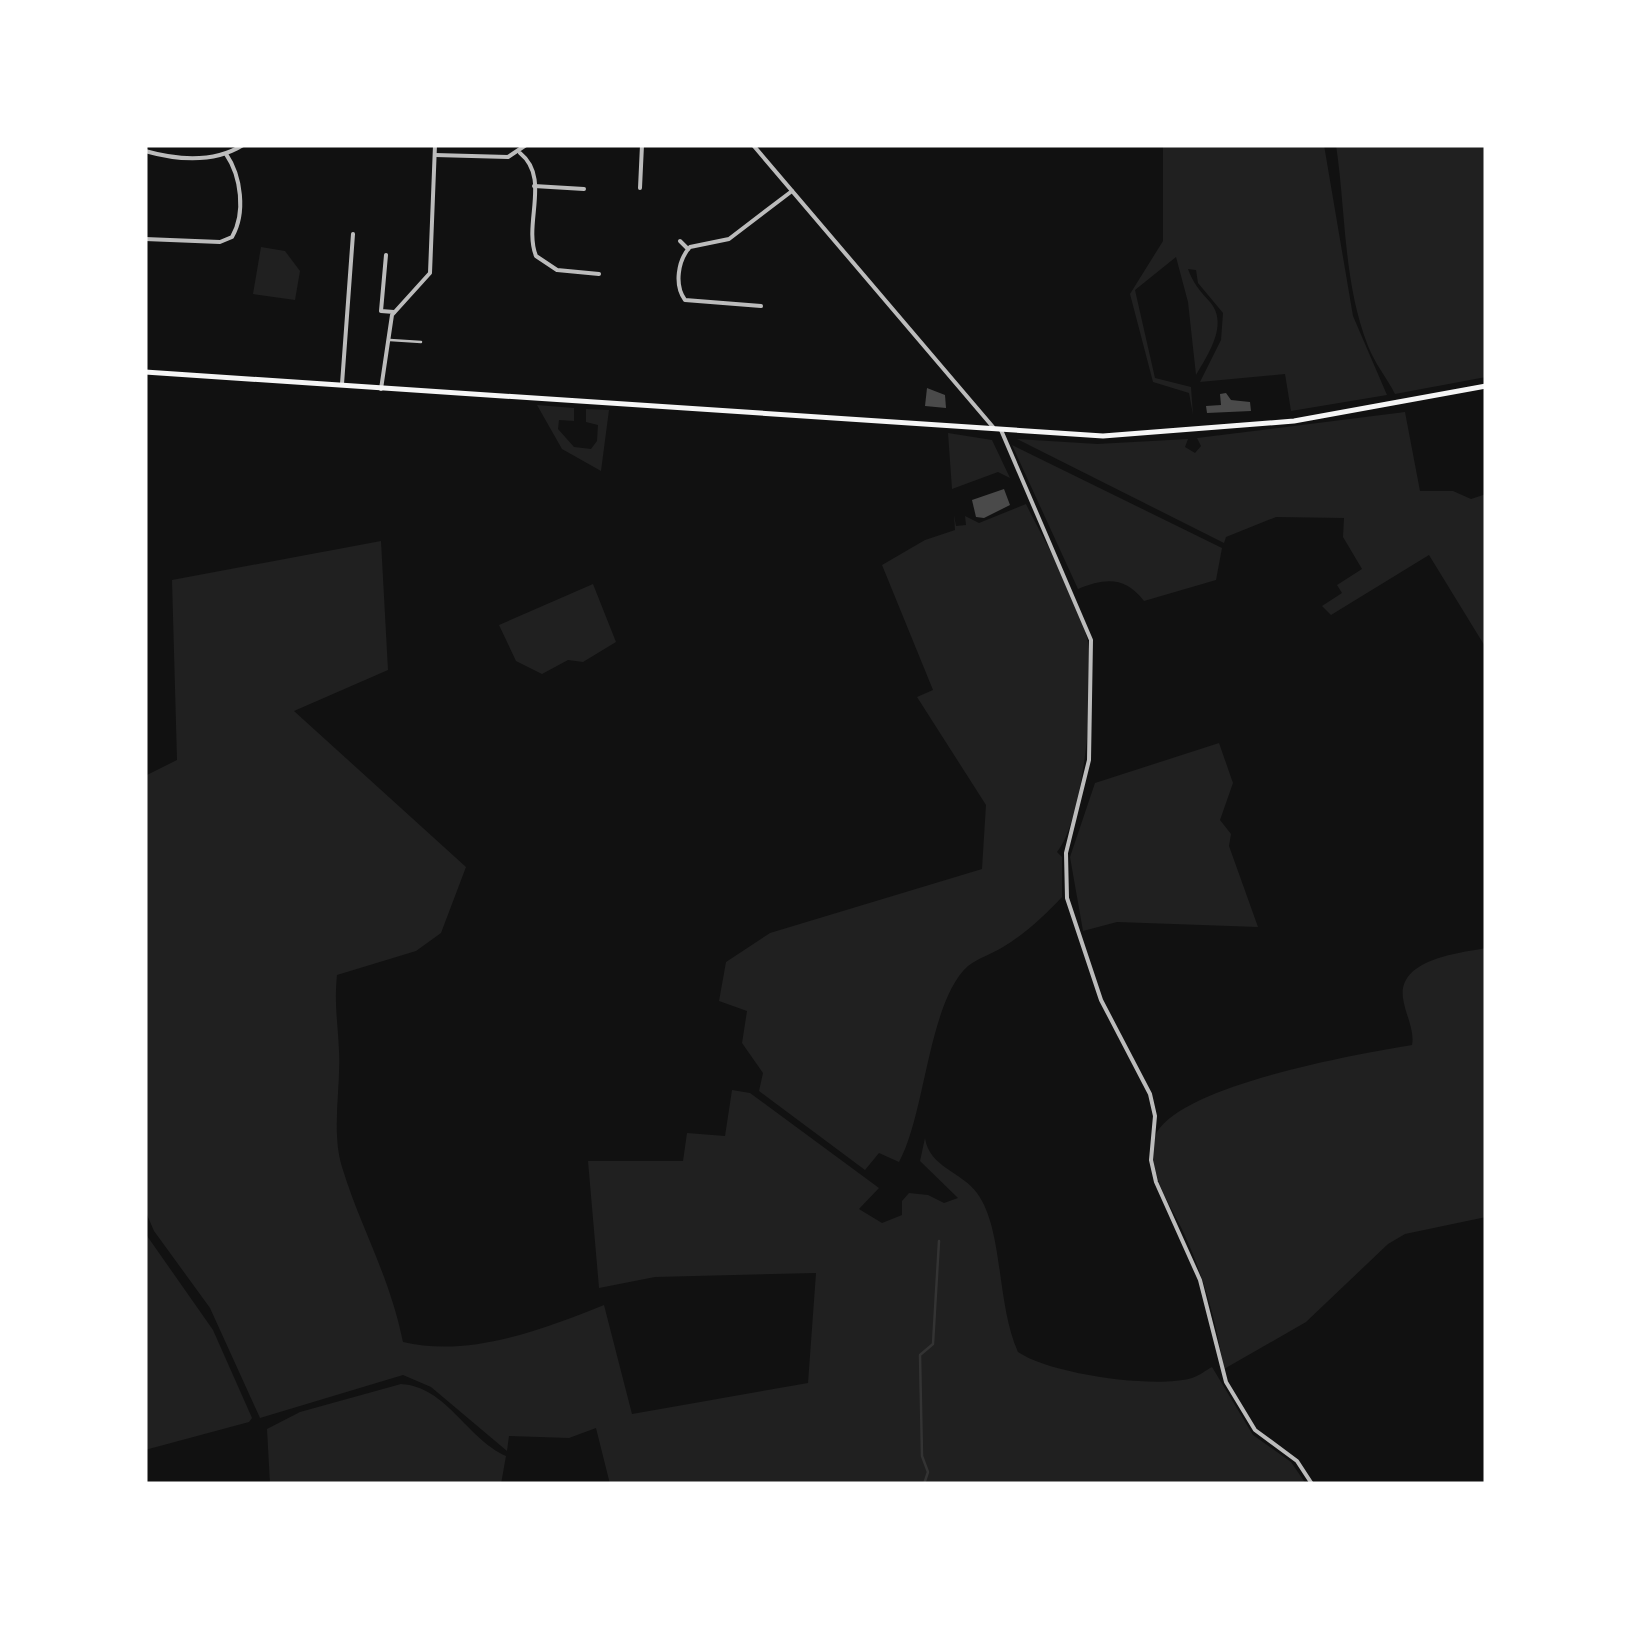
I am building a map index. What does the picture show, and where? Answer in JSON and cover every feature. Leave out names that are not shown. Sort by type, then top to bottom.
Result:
[{"type":"main road","points":[[145,372],[1123,436],[1375,410],[1486,386]]},
{"type":"street","points":[[145,152],[176,158],[226,154],[243,145]]},
{"type":"street","points":[[382,389],[394,312],[430,273],[436,145]]},
{"type":"street","points":[[435,155],[505,157],[520,152],[526,145]]},
{"type":"street","points":[[640,188],[642,145]]},
{"type":"street","points":[[754,145],[998,430],[1091,640],[1089,760],[1066,853],[1067,898],[1102,1000],[1150,1094],[1155,1116],[1153,1170],[1165,1209],[1200,1280],[1226,1382],[1255,1430],[1297,1461],[1312,1484]]},
{"type":"street","points":[[520,152],[532,167],[532,238],[536,256],[558,270],[595,274],[591,282]]},
{"type":"street","points":[[145,239],[220,242],[232,236],[240,208],[237,178],[226,154]]},
{"type":"street","points":[[641,161],[650,161]]},
{"type":"street","points":[[534,186],[584,189]]},
{"type":"street","points":[[576,188],[576,198]]},
{"type":"street","points":[[688,249],[730,239],[792,192]]},
{"type":"street","points":[[342,386],[353,234]]},
{"type":"street","points":[[680,241],[688,249]]},
{"type":"street","points":[[688,249],[679,272],[680,292],[685,300],[732,306],[750,302],[761,306]]},
{"type":"street","points":[[386,255],[381,311],[394,312]]},
{"type":"street","points":[[750,302],[752,294]]},
{"type":"street","points":[[979,412],[985,429]]},
{"type":"lane","points":[[388,340],[421,342]]},
{"type":"shaded area","points":[[1163,145],[1324,145],[1353,316],[1387,395],[1291,411],[1285,374],[1200,382],[1221,340],[1223,313],[1198,283],[1196,270],[1188,269],[1218,320],[1215,339],[1196,375],[1188,302],[1176,257],[1135,290],[1155,378],[1191,387],[1193,415],[1189,393],[1153,382],[1130,294],[1163,241]]},
{"type":"shaded area","points":[[1336,145],[1486,145],[1486,377],[1395,394],[1368,346],[1354,297]]},
{"type":"shaded area","points":[[261,247],[285,251],[300,271],[295,300],[253,294]]},
{"type":"shaded area","points":[[537,405],[574,408],[574,421],[559,420],[558,429],[574,447],[591,449],[597,441],[598,425],[586,422],[586,409],[609,410],[601,471],[562,449]]},
{"type":"shaded area","points":[[1405,412],[1420,491],[1453,491],[1471,499],[1486,494],[1486,648],[1429,555],[1331,615],[1322,606],[1342,593],[1337,585],[1362,569],[1343,537],[1344,518],[1276,517],[1226,537],[1224,543],[1017,439],[1097,444],[1188,439],[1185,447],[1195,453],[1201,446],[1197,438]]},
{"type":"shaded area","points":[[948,433],[992,440],[1010,478],[998,472],[952,489]]},
{"type":"shaded area","points":[[1012,445],[1222,548],[1216,580],[1144,601],[1129,587],[1114,581],[1078,589]]},
{"type":"shaded area","points":[[1026,504],[1076,605],[1090,658],[1089,716],[1081,781],[1066,835],[1057,852],[1062,857],[1062,897],[1019,936],[968,966],[955,983],[944,1005],[916,1116],[899,1162],[879,1153],[865,1170],[759,1091],[763,1073],[742,1043],[747,1011],[719,1001],[726,962],[770,933],[982,869],[986,805],[917,697],[933,690],[882,565],[925,540],[955,530],[954,515],[956,526],[966,525],[965,516],[979,523]]},
{"type":"shaded area","points":[[381,541],[388,670],[294,711],[466,867],[441,933],[416,951],[337,975],[339,1153],[403,1342],[428,1346],[480,1344],[557,1323],[604,1305],[632,1414],[808,1383],[816,1273],[655,1277],[599,1288],[588,1161],[683,1161],[687,1133],[725,1136],[732,1090],[750,1093],[879,1188],[859,1209],[882,1223],[902,1215],[902,1201],[909,1193],[928,1195],[944,1203],[958,1198],[920,1161],[925,1138],[939,1163],[971,1186],[986,1208],[1006,1312],[1018,1352],[1077,1373],[1153,1382],[1195,1377],[1212,1367],[1253,1435],[1291,1462],[1306,1484],[610,1484],[596,1428],[569,1438],[509,1436],[507,1451],[431,1387],[403,1375],[260,1418],[210,1308],[154,1231],[145,1210],[145,776],[177,760],[172,580]]},
{"type":"shaded area","points":[[593,584],[616,642],[583,662],[568,660],[542,674],[516,661],[499,625]]},
{"type":"shaded area","points":[[1219,743],[1233,783],[1220,820],[1231,834],[1229,846],[1258,927],[1117,922],[1083,931],[1070,857],[1095,783]]},
{"type":"shaded area","points":[[1486,948],[1486,1217],[1405,1234],[1388,1244],[1306,1322],[1224,1369],[1199,1270],[1154,1164],[1157,1132],[1174,1115],[1201,1099],[1236,1086],[1315,1064],[1412,1045],[1403,998],[1410,974],[1432,960]]},
{"type":"shaded area","points":[[145,1233],[213,1330],[252,1418],[145,1450]]},
{"type":"shaded area","points":[[401,1384],[431,1394],[479,1438],[506,1456],[501,1484],[270,1484],[267,1429],[300,1412]]},
{"type":"building","points":[[927,388],[945,395],[946,408],[925,406]]},
{"type":"building","points":[[1226,393],[1231,400],[1250,402],[1251,411],[1207,413],[1206,406],[1221,405],[1220,394]]},
{"type":"building","points":[[1004,489],[1010,505],[984,518],[976,517],[972,500]]},
{"type":"waterway","points":[[924,1484],[928,1472],[922,1456],[920,1355],[933,1344],[939,1241]]}]
